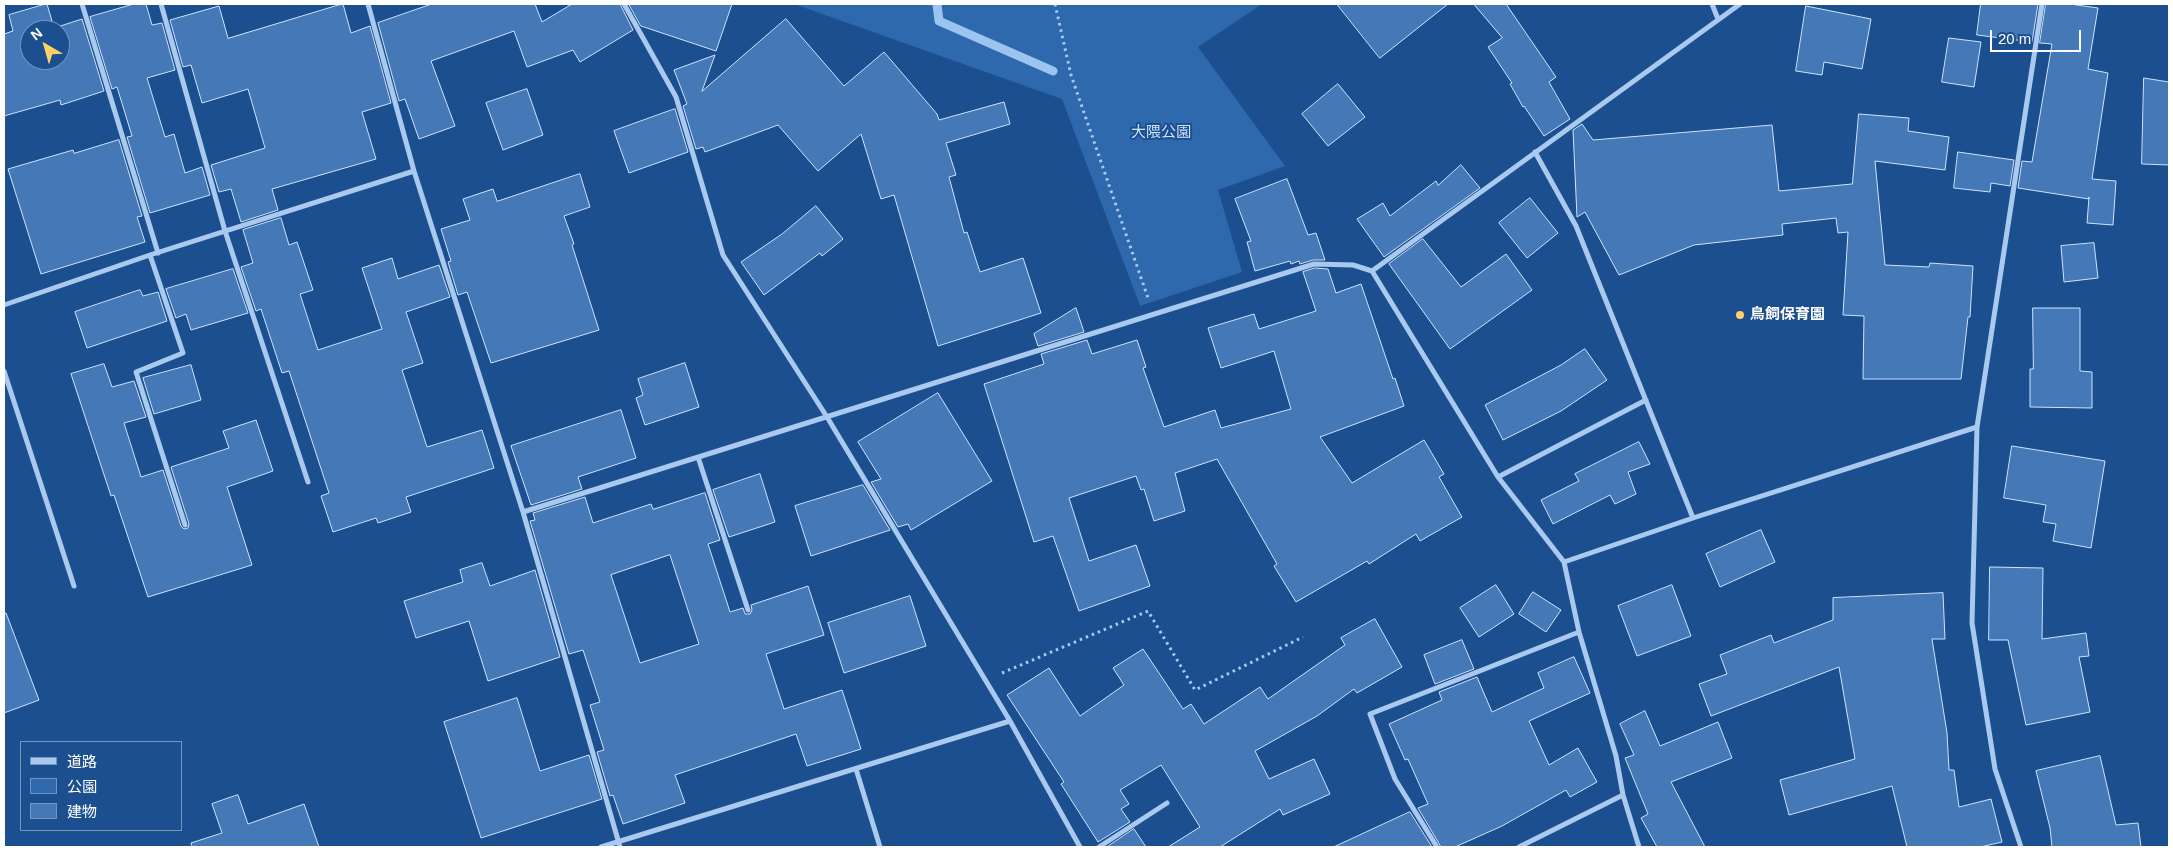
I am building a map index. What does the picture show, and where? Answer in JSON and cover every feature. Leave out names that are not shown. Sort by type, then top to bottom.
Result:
[{"type":"street","points":[[82,4],[158,253]]},
{"type":"street","points":[[161,4],[225,231],[308,482]]},
{"type":"street","points":[[368,4],[414,170],[523,512],[619,844]]},
{"type":"street","points":[[624,4],[676,96],[722,255],[828,416],[1010,721],[1080,847]]},
{"type":"street","points":[[1712,4],[1718,20]]},
{"type":"street","points":[[1372,271],[1740,4]]},
{"type":"street","points":[[2021,847],[1995,769],[1972,623],[1978,427],[2042,4]]},
{"type":"street","points":[[1535,152],[1576,226],[1693,518]]},
{"type":"street","points":[[4,305],[150,255],[414,170]]},
{"type":"street","points":[[150,255],[183,353],[136,372],[186,525]]},
{"type":"street","points":[[523,512],[1314,264],[1353,265],[1372,271],[1498,477],[1564,562],[1579,632],[1616,756],[1624,795],[1639,847]]},
{"type":"street","points":[[4,371],[74,586]]},
{"type":"street","points":[[1498,477],[1646,400]]},
{"type":"street","points":[[1564,562],[1693,518],[1978,427]]},
{"type":"street","points":[[698,457],[748,610]]},
{"type":"street","points":[[1437,847],[1395,779],[1370,714],[1579,632]]},
{"type":"street","points":[[601,847],[619,844],[1010,721]]},
{"type":"street","points":[[856,769],[880,847]]},
{"type":"street","points":[[1519,847],[1624,795]]},
{"type":"street","points":[[1099,847],[1167,803]]},
{"type":"path","points":[[1055,4],[1071,75],[1153,313]]},
{"type":"path","points":[[985,681],[1148,611],[1195,690],[1303,637]]},
{"type":"green space","name":"大隈公園","points":[[794,4],[1262,4],[1198,47],[1285,166],[1218,190],[1242,272],[1140,306],[1062,99]]},
{"type":"building","points":[[47,4],[52,20],[20,20],[20,70],[70,70],[70,23],[82,19],[104,91],[61,105],[60,100],[4,116],[4,34],[13,31],[9,15]]},
{"type":"building","points":[[134,4],[146,4],[152,25],[162,23],[175,70],[147,78],[165,137],[174,134],[185,173],[202,167],[210,195],[150,213],[127,137],[132,136],[117,87],[112,89],[90,17]]},
{"type":"building","points":[[343,4],[351,33],[370,26],[391,103],[362,112],[376,159],[272,189],[278,210],[241,222],[231,189],[219,192],[211,165],[265,148],[248,89],[202,103],[191,65],[183,67],[170,20],[219,6],[228,38]]},
{"type":"building","points":[[432,4],[535,4],[542,22],[572,4],[620,4],[633,30],[580,62],[573,50],[527,67],[514,31],[431,61],[455,126],[419,139],[405,99],[399,101],[378,23]]},
{"type":"building","points":[[629,4],[732,4],[716,51],[641,26]]},
{"type":"building","points":[[1337,4],[1448,4],[1380,58]]},
{"type":"building","points":[[1474,4],[1506,4],[1556,77],[1549,82],[1570,119],[1544,136],[1523,107],[1510,84],[1512,83],[1488,47],[1502,38]]},
{"type":"building","points":[[1981,4],[2038,4],[2032,42],[1977,35]]},
{"type":"building","points":[[2046,4],[2070,4],[2098,8],[2088,69],[2108,73],[2092,179],[2116,181],[2113,225],[2087,223],[2089,199],[2018,188],[2022,161],[2032,162],[2052,44],[2040,43]]},
{"type":"building","points":[[1806,6],[1871,19],[1862,69],[1824,62],[1822,75],[1796,71]]},
{"type":"building","points":[[786,19],[844,86],[884,52],[937,114],[939,120],[1004,102],[1010,124],[946,143],[956,175],[949,177],[964,233],[967,232],[980,272],[1023,258],[1041,313],[938,346],[894,195],[881,199],[861,134],[818,171],[778,125],[705,152],[703,147],[696,149],[683,106],[687,104],[674,70],[715,55],[702,91]]},
{"type":"building","points":[[1949,38],[1981,42],[1974,87],[1942,82]]},
{"type":"building","points":[[2144,78],[2169,82],[2169,165],[2142,164]]},
{"type":"building","points":[[1338,84],[1365,117],[1328,146],[1302,114]]},
{"type":"building","points":[[527,89],[543,135],[503,150],[486,103]]},
{"type":"building","points":[[675,109],[688,152],[629,173],[614,131]]},
{"type":"building","points":[[1859,114],[1909,118],[1908,131],[1949,137],[1945,170],[1875,161],[1885,265],[1929,267],[1930,263],[1973,266],[1970,317],[1968,317],[1961,379],[1863,379],[1864,316],[1843,315],[1848,232],[1838,233],[1836,218],[1782,224],[1783,235],[1694,245],[1619,275],[1585,212],[1577,217],[1573,130],[1582,124],[1593,140],[1772,125],[1779,191],[1852,184]]},
{"type":"building","points":[[119,140],[142,216],[137,217],[145,242],[41,274],[8,169],[73,150],[74,153]]},
{"type":"building","points":[[1958,152],[2014,160],[2010,186],[1991,183],[1990,192],[1954,188]]},
{"type":"building","points":[[1461,165],[1480,188],[1384,257],[1357,219],[1383,203],[1390,216],[1436,181],[1438,185]]},
{"type":"building","points":[[580,174],[590,207],[564,216],[599,330],[491,363],[467,292],[458,295],[448,262],[451,261],[441,229],[470,220],[463,199],[493,189],[497,201]]},
{"type":"building","points":[[1287,179],[1308,235],[1316,233],[1325,260],[1313,260],[1300,264],[1299,261],[1291,264],[1290,261],[1255,271],[1247,242],[1251,241],[1235,199]]},
{"type":"building","points":[[1530,198],[1558,233],[1527,258],[1499,223]]},
{"type":"building","points":[[816,206],[843,239],[822,256],[820,253],[764,295],[741,262],[782,234]]},
{"type":"building","points":[[281,218],[289,245],[297,242],[313,290],[300,294],[318,350],[382,329],[362,268],[392,258],[398,279],[439,265],[450,297],[406,312],[423,363],[402,370],[427,447],[482,430],[494,468],[406,497],[411,512],[378,523],[376,518],[333,532],[321,496],[329,493],[289,371],[282,373],[261,309],[256,311],[241,267],[253,263],[243,230]]},
{"type":"building","points":[[1423,239],[1461,287],[1506,254],[1532,290],[1450,349],[1389,264]]},
{"type":"building","points":[[2094,243],[2098,278],[2064,282],[2061,246]]},
{"type":"building","points":[[1315,268],[1328,269],[1336,293],[1361,284],[1404,406],[1320,437],[1352,483],[1424,440],[1444,474],[1439,477],[1462,517],[1420,541],[1416,534],[1369,564],[1367,561],[1296,602],[1274,566],[1277,564],[1217,459],[1175,473],[1185,511],[1154,521],[1144,489],[1141,490],[1136,476],[1069,498],[1089,561],[1136,545],[1150,586],[1079,611],[1053,536],[1034,542],[984,384],[1044,364],[1041,354],[1087,340],[1092,354],[1137,340],[1146,367],[1143,368],[1164,427],[1215,410],[1221,428],[1291,409],[1274,351],[1221,368],[1208,328],[1254,314],[1259,329],[1316,311],[1303,272]]},
{"type":"building","points":[[233,269],[248,313],[191,330],[186,314],[176,318],[166,289]]},
{"type":"building","points":[[140,290],[143,296],[158,292],[167,321],[87,348],[75,312]]},
{"type":"building","points":[[1076,308],[1084,332],[1038,346],[1034,334]]},
{"type":"building","points":[[2033,308],[2080,308],[2080,371],[2092,372],[2092,408],[2030,407],[2030,369],[2033,369]]},
{"type":"building","points":[[1585,349],[1607,380],[1561,411],[1503,440],[1485,405],[1561,365]]},
{"type":"building","points":[[685,363],[699,407],[645,425],[636,398],[643,395],[638,379]]},
{"type":"building","points":[[104,364],[112,387],[134,381],[146,417],[124,423],[141,477],[163,470],[181,526],[184,529],[188,528],[189,524],[171,467],[229,448],[223,431],[256,420],[273,471],[227,487],[252,565],[148,597],[114,495],[111,496],[71,374]]},
{"type":"building","points":[[191,365],[201,400],[154,414],[143,378]]},
{"type":"building","points":[[938,393],[992,481],[911,530],[908,524],[898,527],[871,482],[881,479],[858,442]]},
{"type":"building","points":[[621,410],[636,458],[578,477],[582,489],[531,505],[511,446]]},
{"type":"building","points":[[1639,442],[1650,464],[1628,472],[1636,494],[1615,504],[1610,495],[1553,524],[1541,500],[1579,481],[1575,474]]},
{"type":"building","points":[[2012,446],[2105,461],[2091,548],[2053,541],[2056,524],[2043,522],[2046,505],[2004,498]]},
{"type":"building","points":[[760,474],[775,522],[729,537],[713,490]]},
{"type":"building","points":[[863,485],[890,530],[811,556],[795,506]]},
{"type":"building","points":[[705,493],[720,540],[708,544],[730,612],[743,608],[745,614],[750,614],[752,610],[751,605],[808,586],[824,635],[766,654],[784,709],[842,690],[861,749],[807,766],[796,734],[675,775],[685,803],[623,824],[613,795],[610,796],[597,752],[604,750],[590,705],[600,702],[583,650],[569,654],[530,521],[535,520],[533,513],[585,497],[593,523],[651,504],[653,509]],"holes":[[[670,555],[699,644],[640,663],[611,575]]]},
{"type":"building","points":[[1761,530],[1775,562],[1720,587],[1706,554]]},
{"type":"building","points":[[482,563],[490,586],[535,570],[560,657],[488,681],[469,621],[416,638],[404,601],[463,582],[460,570]]},
{"type":"building","points":[[1990,567],[2043,568],[2042,639],[2086,633],[2089,656],[2079,657],[2090,712],[2026,725],[2008,640],[1989,640]]},
{"type":"building","points":[[1496,585],[1514,614],[1479,637],[1460,608]]},
{"type":"building","points":[[1672,585],[1691,636],[1637,656],[1618,606]]},
{"type":"building","points":[[1533,592],[1561,610],[1546,632],[1519,614]]},
{"type":"building","points":[[1943,593],[1945,639],[1932,639],[1947,733],[1949,770],[1954,770],[1959,807],[1991,799],[2002,842],[1980,847],[1907,847],[1892,786],[1789,815],[1780,780],[1855,759],[1839,667],[1711,716],[1699,684],[1727,674],[1720,655],[1771,635],[1774,643],[1833,620],[1833,598]]},
{"type":"building","points":[[910,596],[926,646],[844,673],[828,623]]},
{"type":"building","points":[[4,613],[6,613],[39,700],[4,713]]},
{"type":"building","points":[[1375,619],[1402,667],[1357,693],[1354,689],[1317,716],[1255,751],[1269,779],[1314,759],[1330,794],[1283,815],[1280,809],[1220,847],[1168,847],[1200,827],[1161,765],[1120,790],[1129,804],[1121,809],[1130,822],[1098,842],[1061,784],[1064,782],[1007,695],[1049,668],[1080,716],[1124,685],[1113,668],[1143,649],[1183,709],[1191,704],[1204,724],[1260,687],[1268,699],[1345,645],[1341,638]]},
{"type":"building","points":[[1462,640],[1474,669],[1435,684],[1424,655]]},
{"type":"building","points":[[1574,657],[1590,693],[1529,721],[1549,765],[1578,748],[1597,782],[1570,797],[1566,790],[1502,826],[1455,847],[1441,847],[1418,808],[1428,804],[1408,759],[1405,760],[1389,724],[1442,700],[1439,692],[1477,677],[1492,712],[1544,688],[1538,673]]},
{"type":"building","points":[[517,698],[540,771],[589,755],[602,799],[481,838],[444,722]]},
{"type":"building","points":[[1645,711],[1660,746],[1718,722],[1732,758],[1671,782],[1705,847],[1657,847],[1641,818],[1648,814],[1625,758],[1634,755],[1620,724]]},
{"type":"building","points":[[2100,756],[2116,825],[2138,823],[2141,847],[2052,847],[2050,828],[2036,771]]},
{"type":"building","points":[[238,795],[248,824],[304,804],[319,847],[192,847],[191,843],[222,833],[212,804]]},
{"type":"building","points":[[1410,812],[1432,847],[1334,847]]},
{"type":"building","points":[[1134,829],[1146,847],[1107,847]]},
{"type":"waterway","points":[[937,4],[939,21],[1053,71]]},
{"type":"place","name":"鳥飼保育園","points":[[1740,315]]}]
